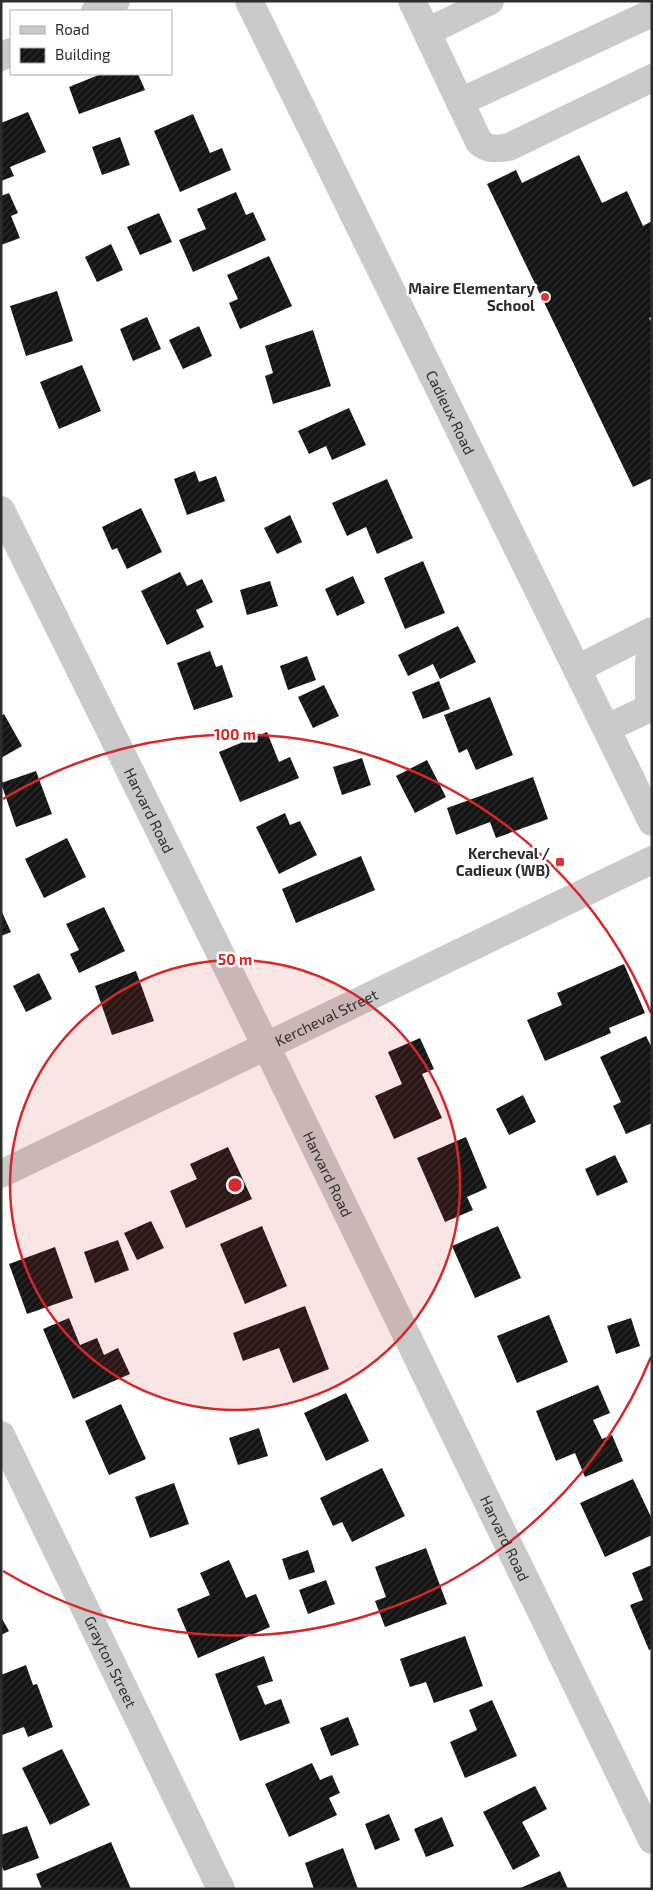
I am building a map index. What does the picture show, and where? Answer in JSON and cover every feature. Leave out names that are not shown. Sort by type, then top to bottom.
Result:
[{"type":"street","points":[[97,10],[116,1]]},
{"type":"street","name":"Cadieux Road","points":[[249,1],[577,669],[608,728],[652,822]]},
{"type":"street","points":[[412,1],[479,142],[484,147],[501,148],[652,78]]},
{"type":"street","points":[[428,32],[490,1]]},
{"type":"street","points":[[650,1],[652,5]]},
{"type":"street","points":[[460,102],[652,13]]},
{"type":"street","name":"Harvard Road","points":[[1,510],[266,1046],[652,1840]]},
{"type":"street","points":[[577,669],[652,631]]},
{"type":"street","points":[[608,728],[650,708],[649,661],[652,658]]},
{"type":"street","name":"Kercheval Street","points":[[1,1174],[652,860]]},
{"type":"street","name":"Grayton Street","points":[[1,1435],[221,1889]]},
{"type":"building","points":[[99,75],[138,75],[145,90],[79,114],[69,87]]},
{"type":"building","points":[[28,112],[46,152],[10,167],[14,176],[1,181],[1,123]]},
{"type":"building","points":[[193,114],[210,153],[222,148],[231,170],[180,192],[154,131]]},
{"type":"building","points":[[120,137],[130,165],[102,175],[92,147]]},
{"type":"building","points":[[579,155],[602,203],[627,191],[643,226],[652,221],[652,317],[649,318],[652,323],[652,478],[633,487],[487,184],[516,170],[522,183]]},
{"type":"building","points":[[236,192],[246,215],[253,212],[266,240],[193,272],[179,240],[206,229],[197,209]]},
{"type":"building","points":[[9,193],[18,213],[11,216],[20,238],[1,245],[1,196]]},
{"type":"building","points":[[159,213],[172,242],[140,255],[127,227]]},
{"type":"building","points":[[111,244],[123,270],[97,282],[85,257]]},
{"type":"building","points":[[269,256],[292,306],[240,329],[229,303],[238,299],[227,275]]},
{"type":"building","points":[[57,291],[73,341],[26,356],[10,306]]},
{"type":"building","points":[[147,317],[161,349],[133,361],[120,329]]},
{"type":"building","points":[[199,326],[212,356],[183,369],[169,340]]},
{"type":"building","points":[[313,330],[331,386],[273,404],[265,376],[273,373],[265,346]]},
{"type":"building","points":[[82,365],[101,411],[59,429],[40,382]]},
{"type":"building","points":[[349,408],[366,445],[332,460],[326,446],[309,454],[298,431]]},
{"type":"building","points":[[195,471],[199,482],[216,476],[225,501],[187,515],[174,479]]},
{"type":"building","points":[[387,479],[413,538],[377,554],[366,527],[347,536],[332,503]]},
{"type":"building","points":[[141,508],[162,552],[127,569],[117,548],[112,550],[102,527]]},
{"type":"building","points":[[290,515],[302,542],[277,554],[264,528]]},
{"type":"building","points":[[423,561],[445,613],[405,629],[384,578]]},
{"type":"building","points":[[180,572],[187,586],[202,579],[213,602],[196,610],[204,627],[167,645],[141,591]]},
{"type":"building","points":[[353,576],[365,603],[337,616],[325,589]]},
{"type":"building","points":[[270,581],[278,606],[247,615],[240,590]]},
{"type":"building","points":[[458,626],[476,662],[440,679],[433,664],[408,676],[398,655]]},
{"type":"building","points":[[210,651],[216,667],[222,665],[233,697],[194,710],[177,663]]},
{"type":"building","points":[[307,656],[316,680],[288,690],[280,666]]},
{"type":"building","points":[[439,681],[450,709],[423,719],[412,692]]},
{"type":"building","points":[[324,685],[339,716],[313,728],[298,697]]},
{"type":"building","points":[[490,697],[513,755],[476,770],[467,749],[459,753],[444,715]]},
{"type":"building","points":[[4,714],[22,746],[1,758],[1,716]]},
{"type":"building","points":[[267,732],[279,762],[290,757],[299,778],[240,802],[219,752]]},
{"type":"building","points":[[362,758],[371,785],[342,795],[333,767]]},
{"type":"building","points":[[427,760],[446,797],[415,813],[396,776]]},
{"type":"building","points":[[36,771],[52,814],[16,827],[1,783]]},
{"type":"building","points":[[533,777],[548,819],[496,838],[490,822],[456,835],[447,808]]},
{"type":"building","points":[[285,813],[290,825],[300,821],[317,855],[279,874],[256,827]]},
{"type":"building","points":[[67,838],[86,877],[44,898],[25,859]]},
{"type":"building","points":[[361,856],[375,890],[296,923],[282,889]]},
{"type":"building","points":[[104,907],[125,951],[79,973],[70,954],[79,950],[66,924]]},
{"type":"building","points":[[1,910],[11,932],[1,936]]},
{"type":"building","points":[[624,964],[645,1013],[609,1028],[611,1033],[545,1061],[527,1020],[562,1005],[557,993]]},
{"type":"building","points":[[136,971],[154,1021],[112,1035],[95,986]]},
{"type":"building","points":[[39,973],[52,999],[26,1012],[13,986]]},
{"type":"building","points":[[646,1036],[652,1048],[652,1123],[626,1134],[613,1106],[621,1102],[600,1057]]},
{"type":"building","points":[[420,1038],[434,1069],[422,1074],[442,1118],[394,1139],[375,1096],[402,1084],[388,1052]]},
{"type":"building","points":[[523,1095],[536,1122],[509,1135],[496,1109]]},
{"type":"building","points":[[466,1137],[487,1188],[467,1197],[473,1210],[445,1222],[417,1158]]},
{"type":"building","points":[[228,1147],[252,1199],[186,1228],[170,1191],[197,1179],[190,1164]]},
{"type":"building","points":[[615,1155],[628,1182],[597,1196],[585,1169]]},
{"type":"building","points":[[151,1221],[164,1248],[137,1260],[124,1233]]},
{"type":"building","points":[[262,1226],[287,1286],[245,1304],[220,1244]]},
{"type":"building","points":[[498,1226],[521,1278],[475,1298],[452,1246]]},
{"type":"building","points":[[118,1240],[129,1270],[95,1283],[84,1252]]},
{"type":"building","points":[[55,1247],[73,1298],[27,1314],[9,1264]]},
{"type":"building","points":[[305,1306],[329,1369],[293,1383],[279,1348],[243,1361],[233,1333]]},
{"type":"building","points":[[549,1315],[568,1362],[517,1383],[497,1336]]},
{"type":"building","points":[[69,1318],[80,1345],[97,1338],[104,1355],[118,1348],[130,1374],[73,1399],[43,1329]]},
{"type":"building","points":[[631,1318],[640,1346],[616,1354],[607,1326]]},
{"type":"building","points":[[598,1385],[610,1413],[593,1420],[602,1439],[612,1435],[623,1461],[585,1477],[575,1453],[556,1461],[536,1411]]},
{"type":"building","points":[[346,1393],[369,1441],[326,1461],[304,1413]]},
{"type":"building","points":[[121,1404],[146,1459],[109,1475],[85,1421]]},
{"type":"building","points":[[259,1428],[268,1456],[238,1465],[229,1438]]},
{"type":"building","points":[[382,1468],[405,1516],[352,1542],[342,1522],[333,1526],[320,1498]]},
{"type":"building","points":[[633,1479],[652,1519],[652,1535],[605,1557],[580,1503]]},
{"type":"building","points":[[174,1483],[189,1524],[150,1538],[135,1497]]},
{"type":"building","points":[[426,1548],[447,1604],[385,1627],[375,1601],[386,1597],[375,1567]]},
{"type":"building","points":[[308,1550],[315,1572],[289,1580],[282,1559]]},
{"type":"building","points":[[229,1560],[246,1598],[256,1594],[270,1627],[198,1658],[177,1609],[210,1595],[200,1573]]},
{"type":"building","points":[[652,1565],[652,1649],[649,1650],[630,1605],[643,1600],[632,1573]]},
{"type":"building","points":[[326,1580],[335,1604],[308,1614],[299,1590]]},
{"type":"building","points":[[1,1617],[9,1631],[1,1635]]},
{"type":"building","points":[[465,1636],[483,1686],[434,1703],[426,1682],[410,1687],[400,1659]]},
{"type":"building","points":[[264,1656],[273,1681],[257,1686],[265,1705],[281,1699],[290,1723],[240,1741],[215,1674]]},
{"type":"building","points":[[26,1665],[33,1685],[37,1684],[53,1727],[28,1737],[24,1727],[2,1735],[1,1675]]},
{"type":"building","points":[[492,1700],[517,1756],[465,1778],[450,1742],[477,1730],[469,1710]]},
{"type":"building","points":[[348,1717],[359,1745],[331,1756],[320,1728]]},
{"type":"building","points":[[62,1749],[90,1805],[50,1825],[22,1768]]},
{"type":"building","points":[[312,1763],[320,1780],[332,1775],[340,1793],[329,1798],[337,1815],[289,1837],[265,1784]]},
{"type":"building","points":[[535,1786],[547,1809],[522,1822],[540,1856],[513,1870],[483,1812]]},
{"type":"building","points":[[389,1814],[400,1840],[375,1850],[365,1824]]},
{"type":"building","points":[[442,1817],[454,1846],[426,1857],[414,1829]]},
{"type":"building","points":[[27,1826],[39,1858],[4,1871],[1,1864],[1,1835]]},
{"type":"building","points":[[111,1842],[131,1889],[42,1889],[36,1874]]},
{"type":"building","points":[[343,1848],[358,1889],[314,1889],[305,1863]]},
{"type":"building","points":[[560,1871],[568,1889],[518,1889]]},
{"type":"place","name":"Maire Elementary School","points":[[545,297]]},
{"type":"place","name":"Kercheval / Cadieux (WB)","points":[[560,862]]}]
